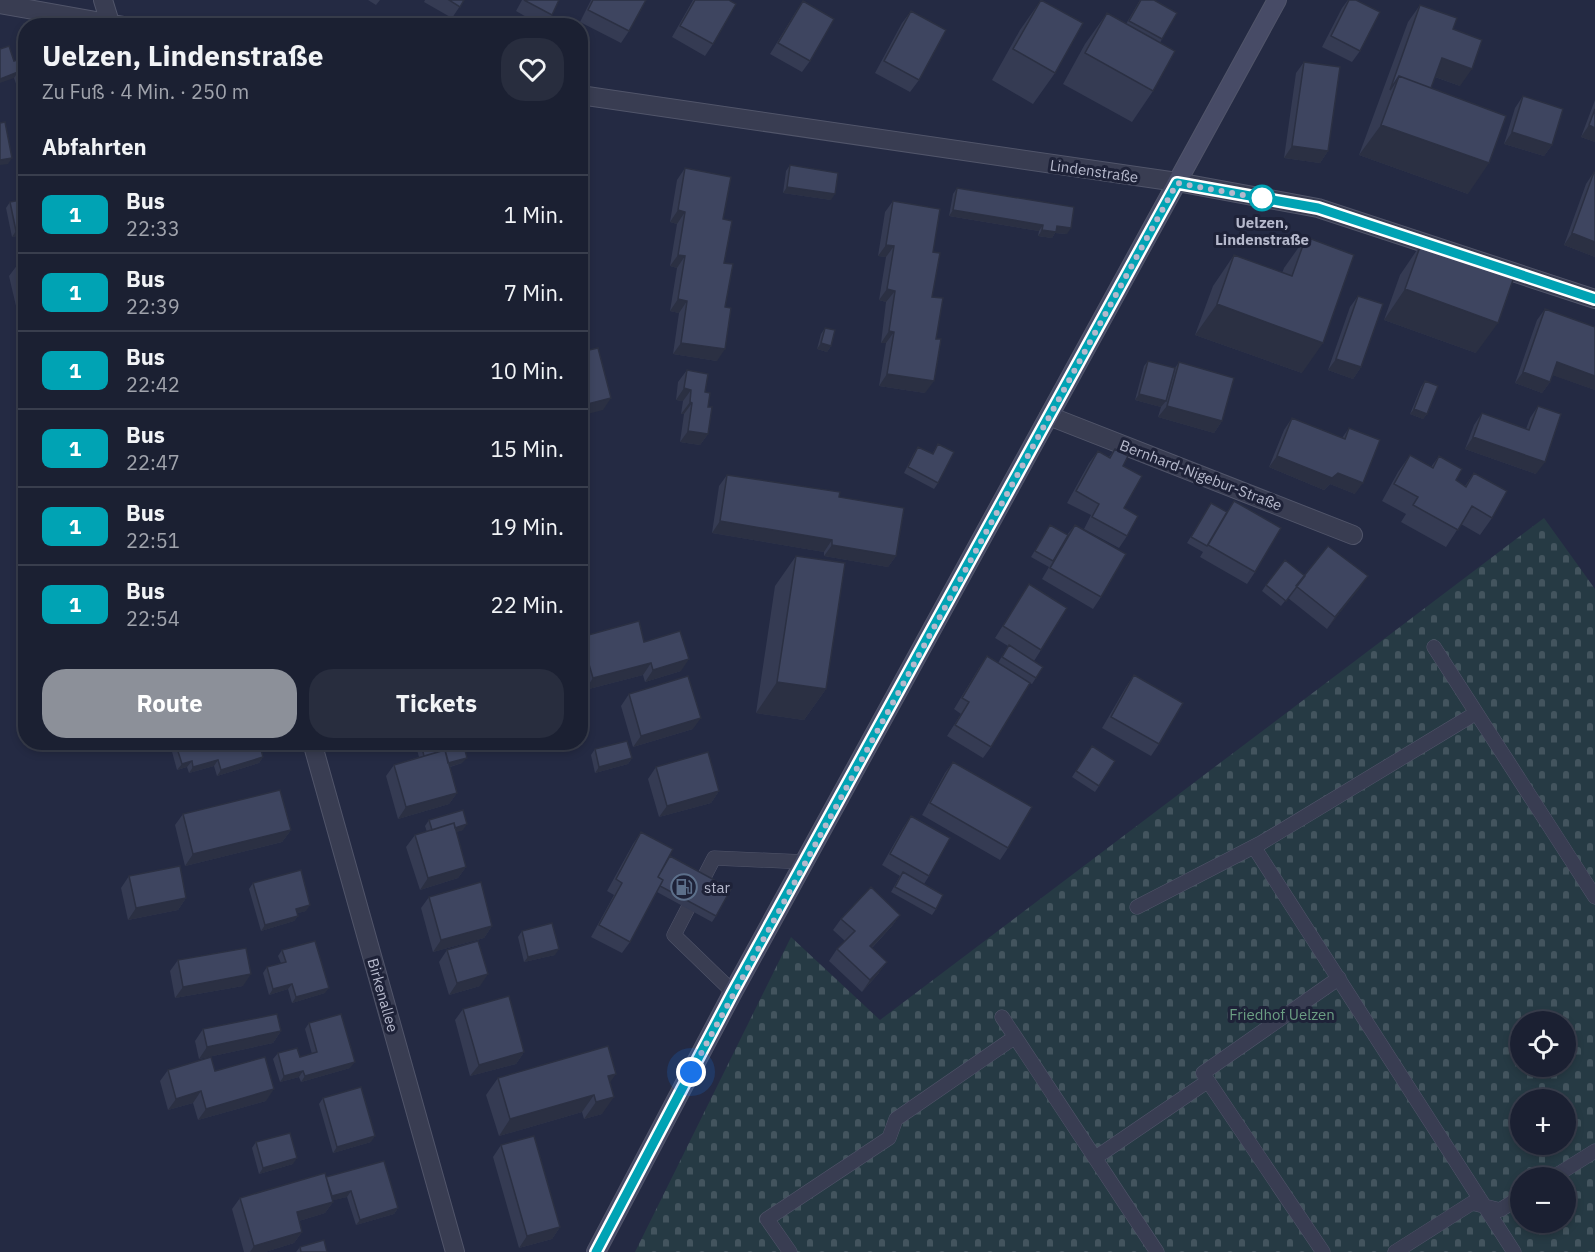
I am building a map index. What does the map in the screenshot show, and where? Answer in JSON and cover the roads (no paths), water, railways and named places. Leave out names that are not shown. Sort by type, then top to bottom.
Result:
[{"type":"main road","points":[[596,1252],[733,992],[1277,0]]},
{"type":"street","points":[[103,0],[112,18]]},
{"type":"street","points":[[0,4],[77,18]]},
{"type":"street","name":"Lindenstraße","points":[[588,96],[1177,183],[1318,208],[1595,299]]},
{"type":"street","name":"Bernhard-Nigebur-Straße","points":[[1049,416],[1353,535]]},
{"type":"street","name":"Birkenallee","points":[[314,750],[456,1251]]},
{"type":"lane","points":[[1434,647],[1595,897]]},
{"type":"lane","points":[[1137,907],[1254,847],[1476,713]]},
{"type":"lane","points":[[1254,847],[1514,1252]]},
{"type":"lane","points":[[733,992],[674,935],[714,858],[805,862]]},
{"type":"lane","points":[[1323,1252],[1203,1073],[1339,978]]},
{"type":"lane","points":[[1002,1017],[1157,1252]]},
{"type":"lane","points":[[790,1252],[768,1219],[889,1137],[896,1119],[1015,1037]]},
{"type":"lane","points":[[1095,1158],[1208,1081]]},
{"type":"lane","points":[[1570,1167],[1595,1151]]},
{"type":"lane","points":[[1395,1252],[1473,1203],[1500,1210],[1510,1204]]},
{"type":"place","name":"Uelzen, Lindenstraße","points":[[1262,198]]},
{"type":"place","name":"star","points":[[684,887]]},
{"type":"park label","name":"Friedhof Uelzen","points":[[1282,1014]]}]
